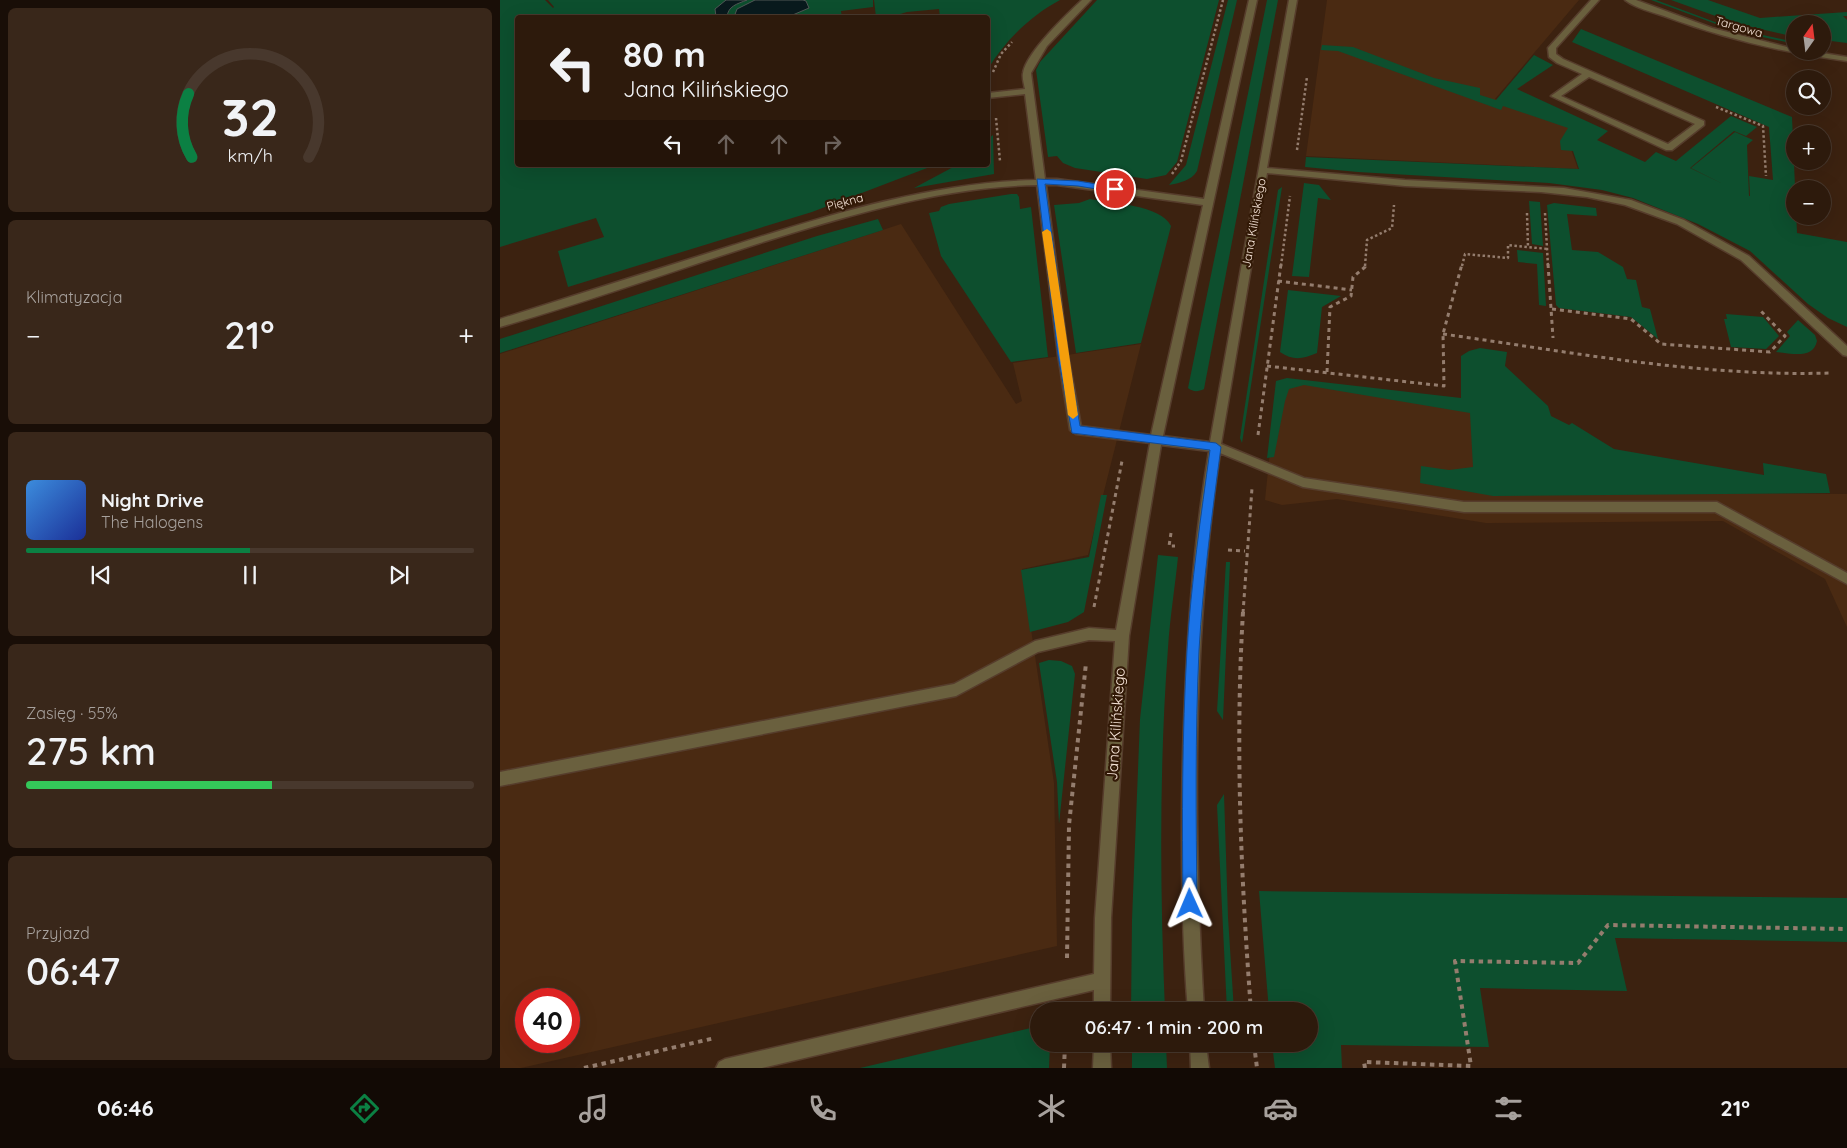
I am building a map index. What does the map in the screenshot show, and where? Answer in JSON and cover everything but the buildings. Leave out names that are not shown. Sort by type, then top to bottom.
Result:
[{"type":"street","points":[[1087,0],[1034,57],[1027,73],[1063,355],[1076,430],[1216,447],[1303,482],[1464,508],[1717,507],[1847,579]]},
{"type":"street","name":"Jana Kilińskiego","points":[[1102,1002],[1103,918],[1122,636],[1156,440],[1253,0]]},
{"type":"street","name":"Jana Kilińskiego","points":[[1195,1002],[1190,922],[1189,757],[1193,649],[1200,566],[1216,447],[1293,0]]},
{"type":"street","points":[[1589,74],[1555,96],[1669,148],[1701,122],[1589,74],[1552,55],[1552,48],[1595,0]]},
{"type":"street","name":"Targowa","points":[[1630,0],[1689,24],[1734,38],[1791,51],[1847,59]]},
{"type":"street","points":[[990,94],[1029,91]]},
{"type":"street","points":[[1263,170],[1379,182],[1580,194],[1635,205],[1690,228],[1727,246],[1745,258],[1847,352]]},
{"type":"street","name":"Piękna","points":[[500,323],[844,214],[944,192],[1004,183],[1040,181],[1078,184],[1209,203]]},
{"type":"street","points":[[500,778],[956,690],[1036,647],[1089,634],[1122,636]]},
{"type":"street","points":[[725,1068],[1102,980]]},
{"type":"street","points":[[1102,1052],[1102,1068]]},
{"type":"street","points":[[1199,1052],[1200,1068]]},
{"type":"path","points":[[1168,179],[1181,160],[1223,0]]},
{"type":"path","points":[[1250,1002],[1240,832],[1239,653],[1245,551],[1254,462],[1308,75]]},
{"type":"path","points":[[1327,372],[1330,307],[1351,296],[1353,277],[1364,267],[1367,240],[1392,228],[1393,206],[1400,200]]},
{"type":"path","points":[[1527,209],[1528,247]]},
{"type":"path","points":[[1545,210],[1553,338]]},
{"type":"path","points":[[1267,366],[1444,386],[1443,334],[1465,254],[1508,258],[1508,245],[1548,249]]},
{"type":"path","points":[[1278,281],[1352,290]]},
{"type":"path","points":[[1552,309],[1631,319],[1661,344],[1770,352],[1785,336],[1758,308]]},
{"type":"path","points":[[1443,334],[1695,368],[1797,374],[1838,372]]},
{"type":"path","points":[[1066,987],[1069,825],[1089,634],[1112,508]]},
{"type":"path","points":[[1365,1068],[1364,1062],[1470,1066],[1455,961],[1578,963],[1608,925],[1847,929]]},
{"type":"path","points":[[1064,1068],[1065,1052]]},
{"type":"path","points":[[1255,1052],[1257,1068]]},
{"type":"shaded area","points":[[726,0],[747,0],[731,8],[728,15],[716,15],[715,9]]},
{"type":"shaded area","points":[[755,0],[803,0],[806,1],[809,8],[793,15],[735,15],[737,9]]},
{"type":"shaded area","points":[[1327,0],[1579,0],[1495,99],[1576,128],[1571,149],[1578,169],[1306,156]]},
{"type":"shaded area","points":[[901,224],[1016,404],[1022,401],[1013,363],[1141,344],[1088,555],[1022,569],[1054,783],[1057,946],[521,1068],[500,1068],[500,354]]},
{"type":"shaded area","points":[[1288,379],[1473,412],[1477,491],[1847,494],[1847,627],[1825,579],[1723,521],[1486,523],[1337,499],[1282,505],[1265,500],[1277,382]]},
{"type":"green space","points":[[500,0],[545,0],[553,8],[548,0],[873,0],[873,7],[841,11],[842,15],[515,15],[515,167],[930,167],[812,212],[568,287],[558,251],[604,237],[596,218],[500,247]]},
{"type":"green space","points":[[874,0],[1060,0],[1038,14],[1019,30],[990,66],[990,15],[940,15],[939,9],[907,12],[897,15],[876,15]]},
{"type":"green space","points":[[1097,0],[1219,0],[1177,162],[1166,175],[1147,179],[1075,168],[1063,163],[1057,156],[1048,157],[1036,70],[1040,62]]},
{"type":"green space","points":[[1228,0],[1237,0],[1197,171],[1188,179],[1169,185],[1186,165]]},
{"type":"green space","points":[[1267,0],[1278,0],[1204,389],[1194,391],[1188,388]]},
{"type":"green space","points":[[1651,0],[1656,0],[1731,28],[1786,40],[1786,42],[1735,31]]},
{"type":"green space","points":[[1671,0],[1708,0],[1760,18],[1786,16],[1786,35],[1735,23]]},
{"type":"green space","points":[[1847,12],[1847,16],[1843,16],[1847,20],[1847,43],[1831,41],[1831,15],[1804,15]]},
{"type":"green space","points":[[1581,29],[1792,117],[1792,125],[1786,125],[1786,170],[1794,170],[1795,180],[1786,180],[1786,225],[1797,225],[1797,233],[1847,242],[1847,327],[1828,318],[1808,304],[1750,251],[1698,224],[1633,198],[1602,190],[1549,183],[1358,172],[1305,167],[1306,157],[1579,169],[1573,151],[1561,150],[1560,141],[1568,128],[1503,106],[1501,110],[1338,51],[1321,50],[1322,45],[1353,47],[1434,78],[1480,88],[1480,95],[1496,100],[1534,55],[1553,65],[1517,89],[1608,131],[1597,140],[1645,162],[1656,152],[1676,161],[1731,116],[1757,127],[1746,136],[1734,131],[1690,168],[1723,184],[1691,168],[1735,132],[1753,140],[1747,145],[1749,196],[1749,176],[1773,180],[1769,127],[1572,42]]},
{"type":"green space","points":[[993,135],[994,174],[914,188],[953,167],[990,167],[990,137]]},
{"type":"green space","points":[[1304,183],[1319,185],[1331,200],[1318,198],[1309,277],[1292,276]]},
{"type":"green space","points":[[1282,187],[1242,443],[1240,438],[1278,190]]},
{"type":"green space","points":[[1017,194],[1019,197],[1020,209],[1031,207],[1048,357],[1011,362],[941,256],[929,213],[939,211],[941,207],[949,204]]},
{"type":"green space","points":[[1090,199],[1147,209],[1166,219],[1171,226],[1141,343],[1076,353],[1054,205],[1079,203]]},
{"type":"green space","points":[[1529,201],[1540,202],[1543,246],[1532,244]]},
{"type":"green space","points":[[1554,203],[1596,208],[1597,216],[1567,214],[1572,250],[1598,252],[1623,267],[1627,279],[1636,280],[1642,307],[1650,309],[1658,339],[1631,317],[1559,308],[1556,305],[1547,205]]},
{"type":"green space","points":[[878,219],[883,230],[500,353],[500,339],[817,236]]},
{"type":"green space","points":[[1517,250],[1543,253],[1546,306],[1539,305],[1537,264],[1518,262]]},
{"type":"green space","points":[[1288,290],[1341,296],[1322,307],[1317,353],[1307,357],[1294,358],[1280,352]]},
{"type":"green space","points":[[1726,314],[1763,317],[1779,336],[1766,349],[1731,347],[1724,319],[1727,319]]},
{"type":"green space","points":[[1798,320],[1815,335],[1817,341],[1815,347],[1811,351],[1801,354],[1776,352],[1790,336],[1787,332]]},
{"type":"green space","points":[[1480,348],[1507,352],[1505,366],[1548,406],[1551,416],[1569,425],[1572,423],[1614,449],[1764,475],[1763,463],[1826,474],[1830,493],[1493,496],[1420,483],[1421,466],[1449,470],[1473,467],[1470,413],[1304,385],[1289,389],[1274,457],[1267,458],[1276,381],[1287,378],[1461,398],[1461,356],[1469,351]]},
{"type":"green space","points":[[1101,495],[1107,495],[1084,612],[1068,622],[1030,632],[1021,570],[1089,557]]},
{"type":"green space","points":[[1158,555],[1178,557],[1169,636],[1163,739],[1161,875],[1165,1002],[1131,1002],[1132,920],[1140,719]]},
{"type":"green space","points":[[1226,562],[1230,562],[1223,720],[1217,711]]},
{"type":"green space","points":[[1049,660],[1061,661],[1072,666],[1075,674],[1059,824],[1057,782],[1039,663]]},
{"type":"green space","points":[[1224,794],[1228,917],[1233,1002],[1227,1002],[1217,805]]},
{"type":"green space","points":[[1259,891],[1847,898],[1847,942],[1615,938],[1627,991],[1480,988],[1489,1047],[1341,1045],[1342,1068],[1275,1068],[1273,1052],[1318,1052],[1318,1002],[1268,1002]]},
{"type":"green space","points":[[1030,1028],[1030,1052],[1050,1052],[1049,1068],[860,1068]]},
{"type":"green space","points":[[1132,1052],[1166,1052],[1167,1068],[1132,1068]]},
{"type":"slow traffic","points":[[1047,232],[1073,415]]},
{"type":"route","points":[[1115,189],[1040,181],[1063,355],[1076,430],[1216,447],[1202,548],[1193,649],[1188,798],[1190,904]]}]
